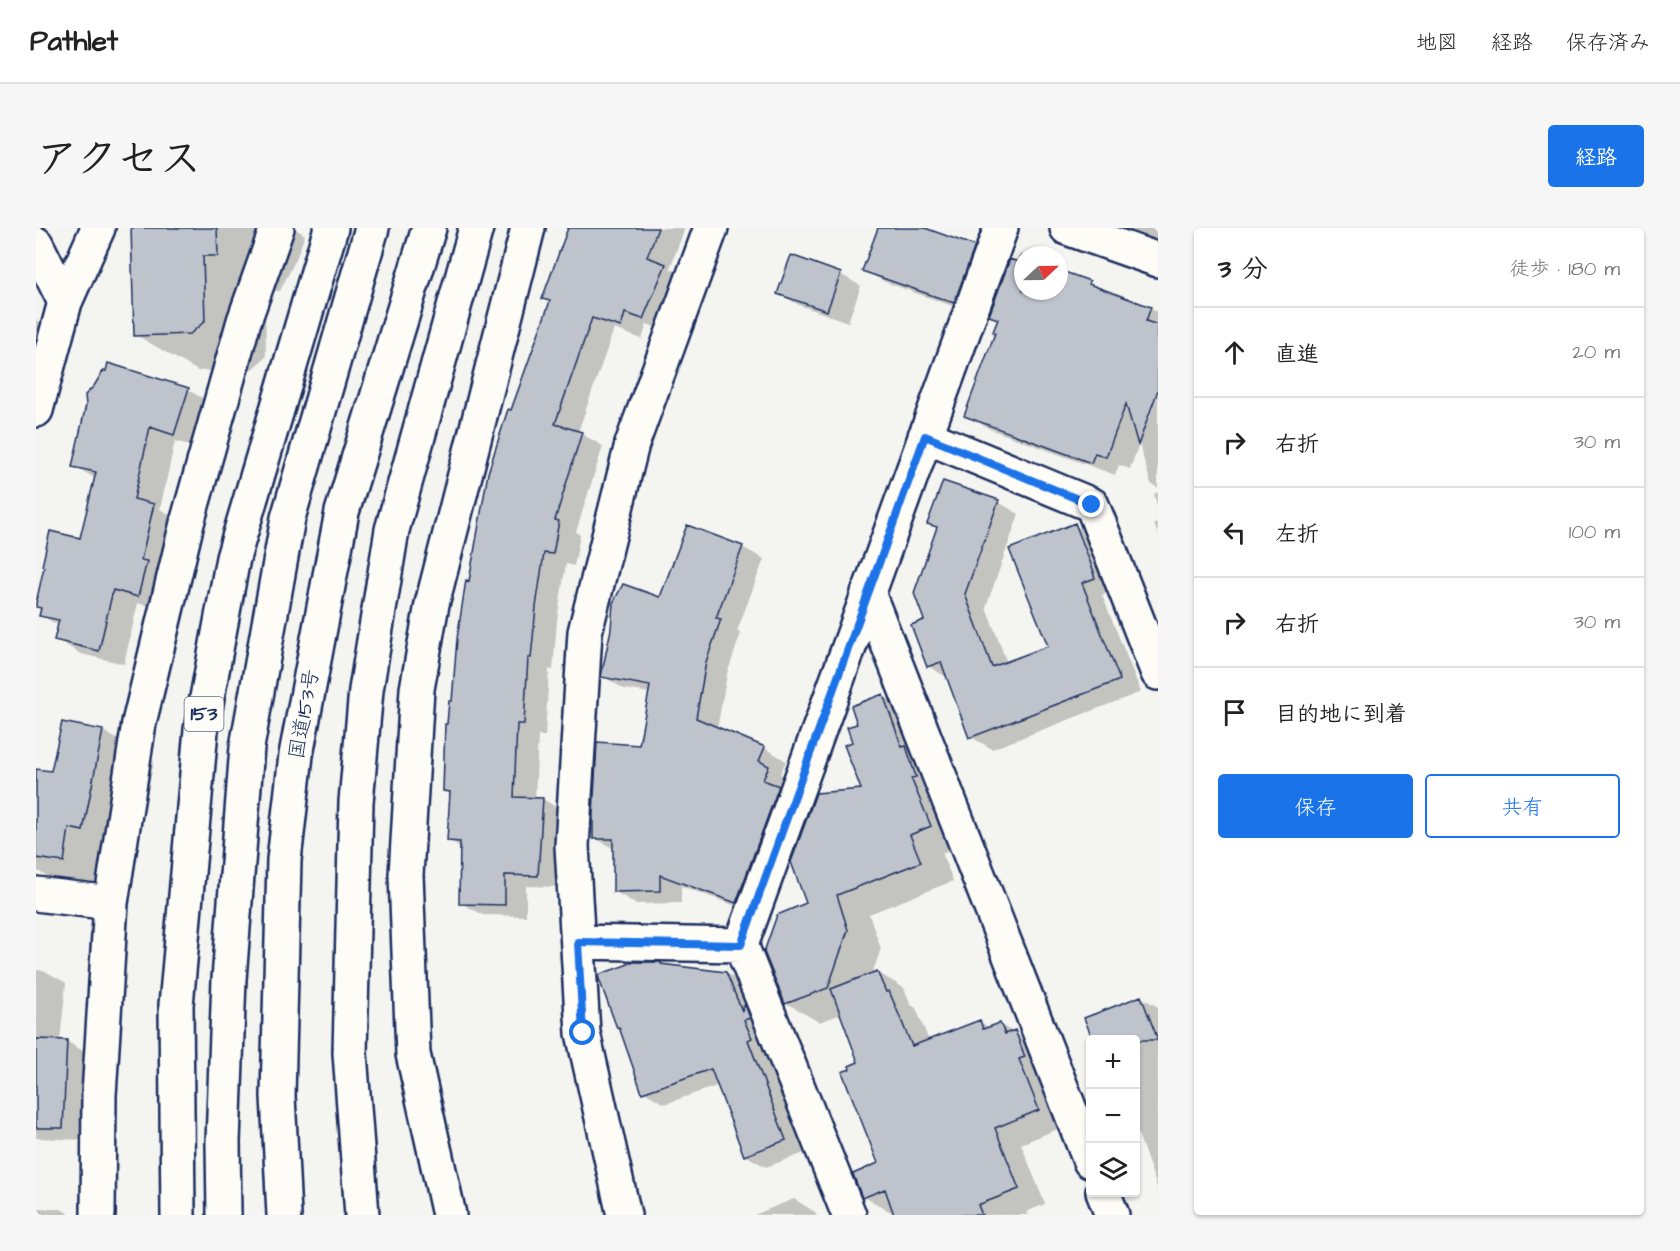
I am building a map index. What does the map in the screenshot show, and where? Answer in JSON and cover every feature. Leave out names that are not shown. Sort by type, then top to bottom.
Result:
[{"type":"main road","points":[[36,410],[65,302],[98,228]]},
{"type":"main road","points":[[98,1215],[99,1095],[111,903],[139,723],[188,523],[244,321],[277,228]]},
{"type":"main road","name":"153","points":[[178,1215],[176,1005],[201,730],[232,558],[331,228]]},
{"type":"main road","name":"153","points":[[224,1215],[223,1142],[229,979],[247,747],[288,518],[372,228]]},
{"type":"main road","name":"国道153号","points":[[284,1215],[278,1096],[284,860],[296,755],[342,512],[429,228]]},
{"type":"main road","points":[[362,1215],[350,1053],[356,802],[366,690],[393,530],[476,228]]},
{"type":"main road","points":[[449,1215],[413,1054],[406,875],[417,689],[432,604],[528,228]]},
{"type":"main road","points":[[624,1215],[583,1033],[572,846],[585,632],[632,444],[711,228]]},
{"type":"main road","points":[[849,1215],[741,945],[1001,228]]},
{"type":"main road","points":[[1067,228],[1158,260]]},
{"type":"main road","points":[[36,244],[65,302]]},
{"type":"main road","points":[[925,436],[1092,505],[1158,673]]},
{"type":"main road","points":[[867,593],[1086,1151]]},
{"type":"main road","points":[[36,894],[111,903]]},
{"type":"main road","points":[[578,942],[741,945]]},
{"type":"main road","points":[[1105,1197],[1112,1215]]},
{"type":"building","points":[[131,228],[217,228],[218,256],[203,256],[205,321],[190,334],[134,336]]},
{"type":"building","points":[[568,228],[658,228],[647,257],[666,264],[643,319],[625,313],[621,327],[592,318],[555,424],[582,432],[555,520],[559,521],[553,554],[544,553],[531,658],[528,658],[524,724],[517,724],[514,797],[543,798],[538,876],[505,875],[505,905],[459,904],[460,842],[447,841],[450,792],[443,791],[445,724],[447,724],[449,701],[452,701],[457,639],[466,580],[469,581],[488,473],[508,409],[511,410],[550,301],[542,299]]},
{"type":"building","points":[[878,228],[925,228],[975,246],[954,303],[862,271]]},
{"type":"building","points":[[791,255],[841,273],[827,311],[777,294]]},
{"type":"building","points":[[1010,259],[1014,260],[1014,300],[1068,300],[1068,273],[1090,281],[1089,284],[1151,307],[1146,321],[1158,325],[1158,390],[1138,445],[1126,404],[1106,457],[1095,453],[1091,463],[964,416],[995,333],[993,332],[998,319],[989,316]]},
{"type":"building","points":[[108,363],[189,388],[174,435],[150,427],[134,499],[154,504],[141,560],[147,561],[138,597],[113,590],[99,651],[54,640],[59,620],[39,616],[41,608],[36,607],[36,603],[50,531],[80,538],[96,472],[72,467],[86,405],[85,395],[103,371],[106,371]]},
{"type":"building","points":[[943,481],[999,500],[965,594],[992,667],[1048,646],[1009,549],[1075,523],[1095,578],[1082,583],[1120,680],[969,738],[941,662],[927,667],[911,625],[924,620],[914,593],[937,527],[927,524]]},
{"type":"building","points":[[687,525],[743,546],[716,618],[721,619],[706,662],[696,718],[765,747],[759,761],[769,766],[763,780],[779,786],[736,903],[660,875],[660,891],[613,892],[613,839],[593,839],[597,742],[639,745],[650,686],[601,677],[611,629],[613,603],[623,584],[660,597]]},
{"type":"building","points":[[883,694],[902,747],[906,746],[916,777],[911,778],[931,826],[910,835],[921,862],[837,895],[848,930],[828,988],[785,1004],[764,952],[777,915],[806,903],[791,862],[816,793],[861,789],[844,745],[852,742],[847,727],[857,724],[851,706]]},
{"type":"building","points":[[62,722],[103,730],[83,831],[69,828],[64,862],[36,858],[36,769],[51,771]]},
{"type":"building","points":[[634,962],[661,962],[661,964],[726,972],[742,1011],[745,1004],[750,1018],[744,1020],[752,1038],[748,1040],[786,1140],[744,1156],[711,1069],[642,1093],[598,975]]},
{"type":"building","points":[[877,971],[886,992],[889,991],[912,1046],[980,1020],[983,1029],[1000,1023],[1005,1034],[1015,1030],[1025,1057],[1019,1059],[1039,1110],[995,1128],[1019,1189],[978,1205],[982,1215],[894,1215],[885,1189],[862,1198],[853,1174],[878,1163],[842,1072],[858,1062],[831,989]]},
{"type":"building","points":[[1141,996],[1158,1040],[1140,1040],[1140,1035],[1091,1035],[1084,1018]]},
{"type":"building","points":[[36,1039],[67,1040],[63,1128],[36,1128]]},
{"type":"route","points":[[583,1033],[578,942],[741,945],[925,436],[1092,505]]}]
